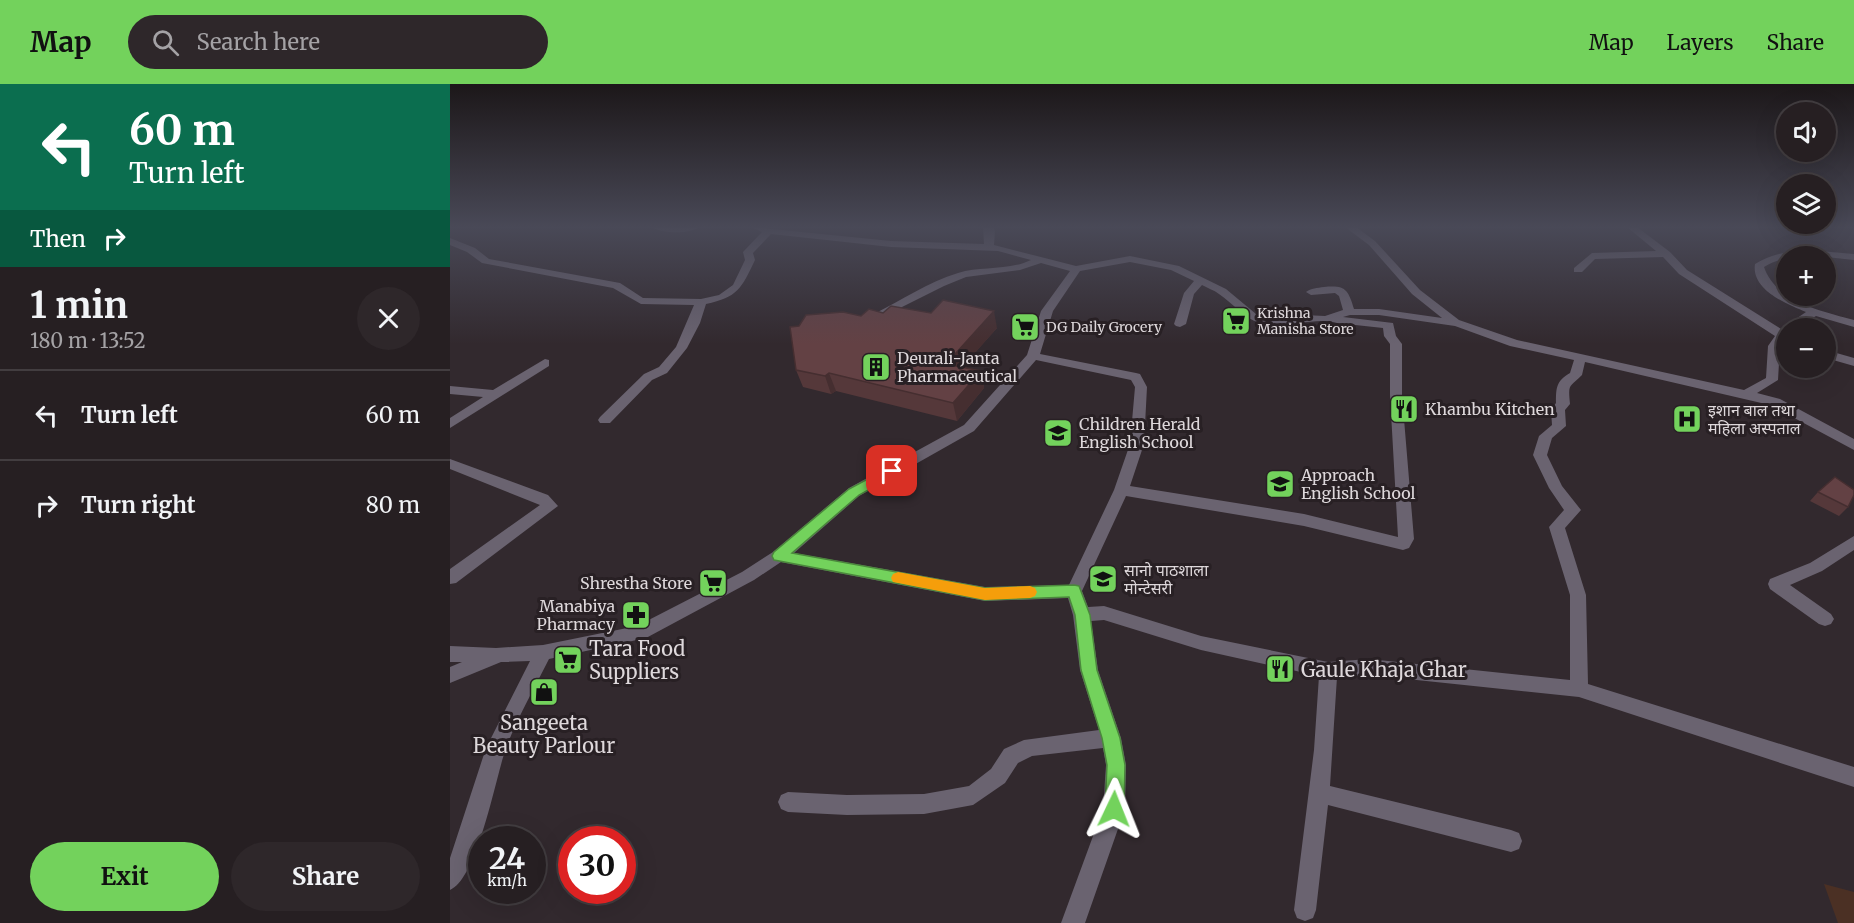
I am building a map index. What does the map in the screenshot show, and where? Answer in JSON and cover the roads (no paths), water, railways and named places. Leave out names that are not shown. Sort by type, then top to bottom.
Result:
[{"type":"street","points":[[514,266],[616,285],[641,301],[701,302],[723,297],[737,287],[747,266]]},
{"type":"street","points":[[862,321],[886,313],[927,288],[948,279],[972,273],[1029,266]]},
{"type":"street","points":[[1065,266],[1076,269],[1091,266]]},
{"type":"street","points":[[1121,490],[1304,520],[1403,544],[1406,539],[1396,395],[1396,344],[1390,336],[1389,326],[1304,318],[1281,322],[1263,320],[1252,316],[1222,291],[1175,268],[1166,266]]},
{"type":"street","points":[[1393,266],[1416,292],[1457,323]]},
{"type":"street","points":[[1578,270],[1582,266]]},
{"type":"street","points":[[1677,266],[1683,272],[1776,328]]},
{"type":"street","points":[[1759,266],[1761,279],[1781,297],[1815,312],[1854,324]]},
{"type":"street","points":[[450,654],[543,653],[640,633],[748,576],[779,556],[854,492],[969,428],[1033,356],[1047,310],[1076,269]]},
{"type":"street","points":[[1180,324],[1189,293],[1200,281]]},
{"type":"street","points":[[1311,292],[1337,289],[1344,295],[1349,312]]},
{"type":"street","points":[[605,420],[648,377],[663,370],[681,348],[694,323],[701,302]]},
{"type":"street","points":[[1325,319],[1349,312],[1379,312],[1457,323],[1515,343],[1581,356],[1775,402],[1854,445]]},
{"type":"street","points":[[1806,318],[1815,312]]},
{"type":"street","points":[[1746,394],[1772,380],[1776,344]]},
{"type":"street","points":[[1033,356],[1136,377],[1140,381],[1137,444],[1121,490],[1074,591],[1082,615],[1089,670],[1111,738],[1116,765],[1114,809],[1073,923]]},
{"type":"street","points":[[1579,689],[1578,595],[1557,527],[1573,510],[1556,488],[1540,455],[1546,436],[1559,426],[1558,410],[1563,404],[1562,389],[1565,381],[1576,375],[1581,356]]},
{"type":"street","points":[[1836,357],[1854,362]]},
{"type":"street","points":[[450,424],[545,363]]},
{"type":"street","points":[[450,390],[483,391],[489,393],[490,398]]},
{"type":"street","points":[[450,464],[543,499],[550,506],[450,578]]},
{"type":"street","points":[[1825,619],[1776,584],[1816,567],[1854,542]]},
{"type":"street","points":[[779,556],[985,594],[1074,591]]},
{"type":"street","points":[[1082,615],[1104,613],[1201,643],[1328,670],[1369,667],[1579,689],[1854,777]]},
{"type":"street","points":[[450,879],[463,857],[496,748],[543,653]]},
{"type":"street","points":[[450,675],[500,654]]},
{"type":"street","points":[[1305,910],[1319,793],[1328,670]]},
{"type":"street","points":[[788,802],[847,805],[924,804],[973,795],[998,776],[1011,756],[1031,747],[1111,738]]},
{"type":"street","points":[[1319,793],[1511,841]]},
{"type":"place","name":"Krishna Manisha Store","points":[[1236,321]]},
{"type":"place","name":"DG Daily Grocery","points":[[1025,327]]},
{"type":"place","name":"Deurali-Janta Pharmaceutical","points":[[876,367]]},
{"type":"place","name":"Khambu Kitchen","points":[[1404,409]]},
{"type":"place","name":"इशान बाल तथा महिला अस्पताल","points":[[1687,419]]},
{"type":"place","name":"Children Herald English School","points":[[1058,433]]},
{"type":"place","name":"Approach English School","points":[[1280,484]]},
{"type":"place","name":"सानो पाठशाला मोन्टेसरी","points":[[1103,579]]},
{"type":"place","name":"Shrestha Store","points":[[713,583]]},
{"type":"place","name":"Manabiya Pharmacy","points":[[636,615]]},
{"type":"place","name":"Tara Food Suppliers","points":[[568,660]]},
{"type":"place","name":"Gaule Khaja Ghar","points":[[1280,669]]},
{"type":"place","name":"Sangeeta Beauty Parlour","points":[[544,692]]}]
